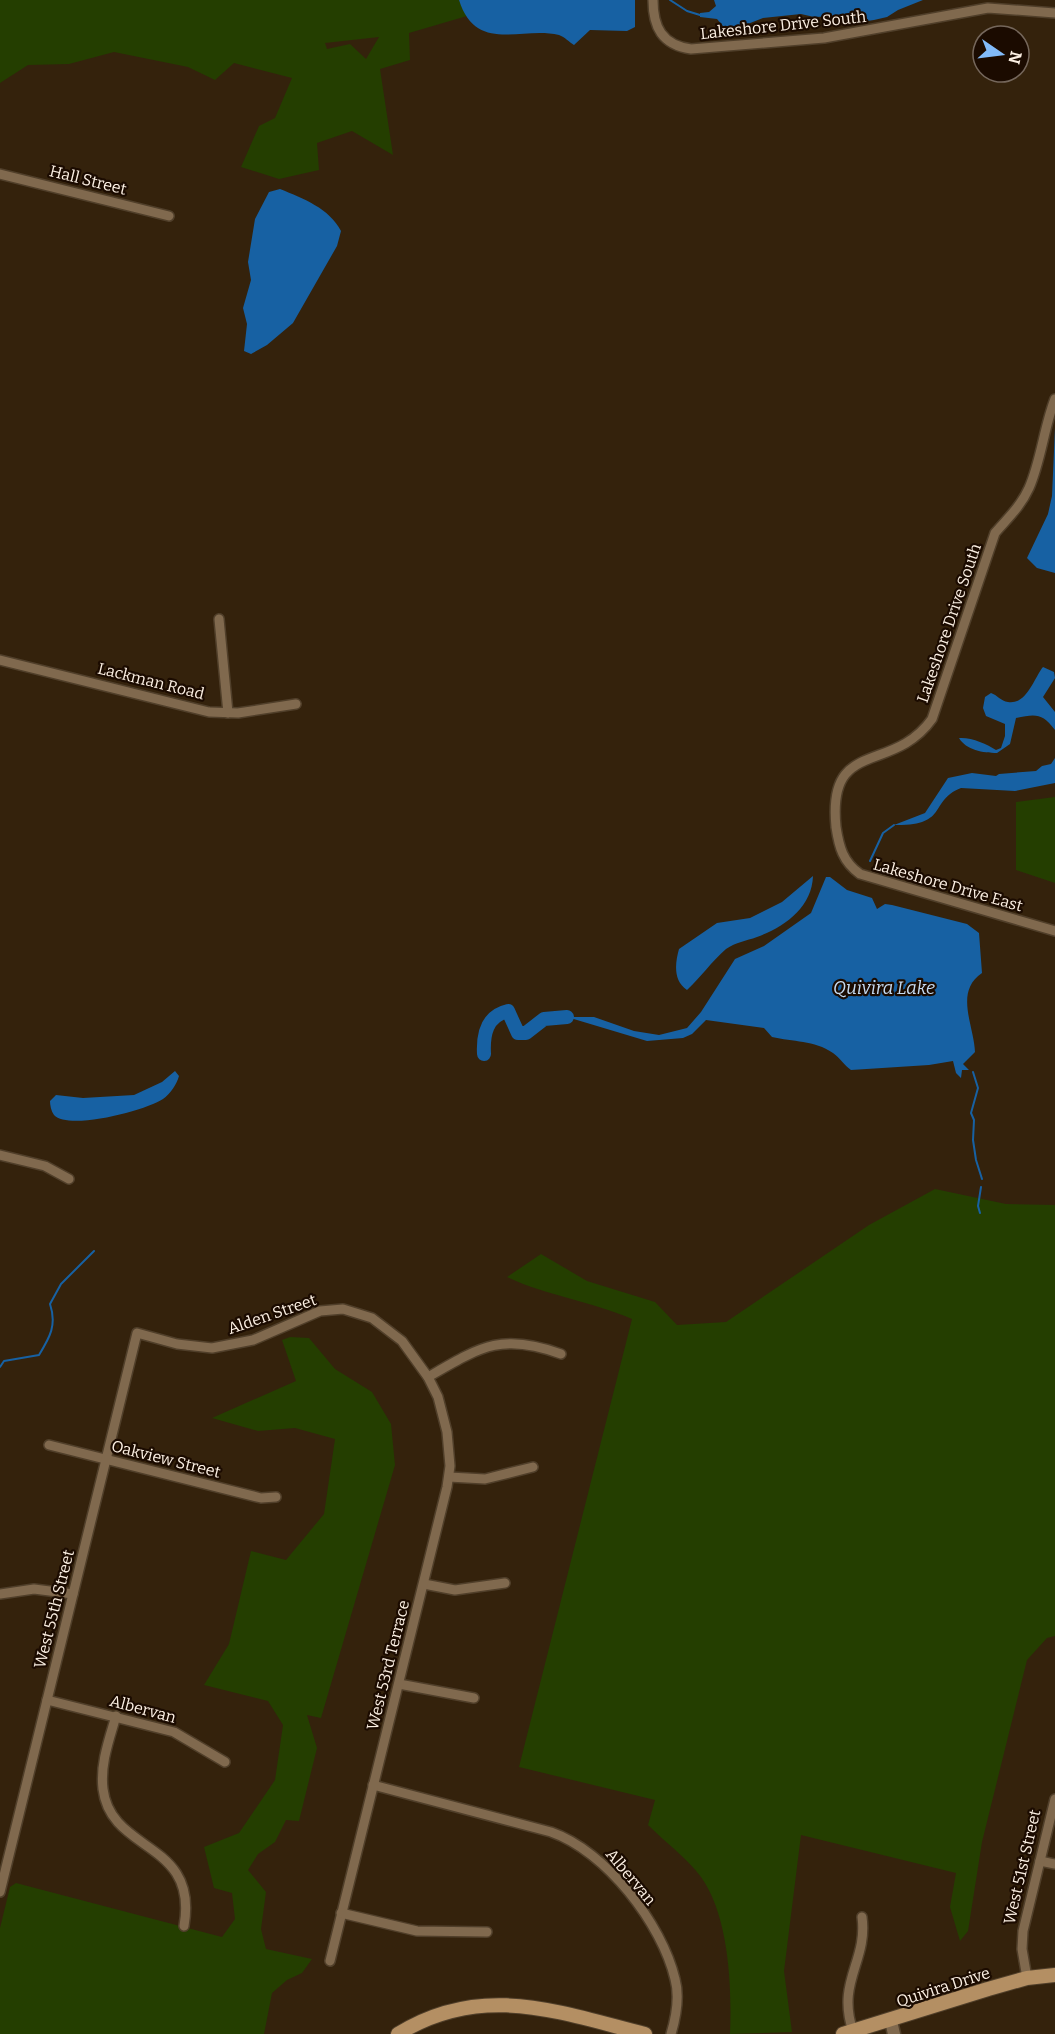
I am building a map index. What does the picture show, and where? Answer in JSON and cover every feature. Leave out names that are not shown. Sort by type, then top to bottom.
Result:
[{"type":"main road","name":"Quivira Drive","points":[[848,2032],[893,2027],[1027,1978],[1055,1975]]},
{"type":"main road","points":[[398,2034],[425,2020],[480,2004],[523,2005],[564,2012],[645,2034]]},
{"type":"street","name":"Lakeshore Drive South","points":[[653,0],[654,20],[663,38],[680,48],[691,49],[824,38],[960,11],[988,8],[1055,13]]},
{"type":"street","name":"Hall Street","points":[[0,174],[169,216]]},
{"type":"street","name":"Lakeshore Drive South","points":[[836,819],[834,798],[843,775],[854,766],[909,742],[932,719],[995,533],[1012,514],[1030,487],[1055,399]]},
{"type":"street","points":[[219,619],[228,713]]},
{"type":"street","name":"Lackman Road","points":[[0,660],[209,712],[228,713],[296,704]]},
{"type":"street","name":"Lakeshore Drive East","points":[[836,819],[841,853],[846,862],[860,874],[1055,931]]},
{"type":"street","points":[[0,1155],[45,1166],[69,1179]]},
{"type":"street","name":"Alden Street","points":[[137,1333],[177,1344],[212,1348],[253,1340],[320,1311],[343,1310],[372,1318],[402,1341],[428,1377]]},
{"type":"street","name":"West 55th Street","points":[[0,1892],[2,1876],[137,1333]]},
{"type":"street","points":[[428,1377],[483,1347],[507,1342],[533,1344],[561,1354]]},
{"type":"street","name":"West 53rd Terrace","points":[[330,1961],[449,1477],[447,1432],[438,1397],[428,1377]]},
{"type":"street","name":"Oakview Street","points":[[49,1445],[261,1498],[276,1497]]},
{"type":"street","points":[[449,1477],[485,1479],[533,1467]]},
{"type":"street","points":[[424,1584],[455,1590],[505,1583]]},
{"type":"street","points":[[0,1594],[34,1589],[73,1594]]},
{"type":"street","points":[[399,1684],[474,1698]]},
{"type":"street","name":"Albervan","points":[[47,1700],[174,1732],[225,1762]]},
{"type":"street","points":[[116,1716],[103,1768],[103,1791],[107,1804],[125,1830],[162,1855],[175,1870],[186,1903],[184,1926]]},
{"type":"street","name":"Albervan","points":[[373,1785],[551,1832],[573,1841],[598,1858],[629,1893],[667,1953],[677,1993],[671,2034]]},
{"type":"street","name":"West 51st Street","points":[[1027,1978],[1022,1949],[1023,1931],[1055,1799]]},
{"type":"street","points":[[1040,1861],[1055,1864]]},
{"type":"street","points":[[341,1913],[417,1931],[488,1932]]},
{"type":"street","points":[[848,2032],[846,2001],[848,1986],[862,1939],[862,1917]]},
{"type":"green space","points":[[0,0],[459,0],[467,16],[409,33],[410,60],[380,69],[393,155],[352,131],[317,143],[319,170],[279,179],[241,167],[259,126],[275,118],[292,78],[234,63],[215,80],[188,67],[114,52],[69,64],[28,65],[0,83]],"holes":[[[379,37],[366,59],[350,44],[327,49],[325,43]]]},
{"type":"green space","points":[[1055,797],[1055,883],[1016,870],[1016,802]]},
{"type":"green space","points":[[935,1189],[1006,1204],[1055,1205],[1055,1636],[1047,1638],[1027,1660],[982,1842],[968,1931],[960,1941],[950,1907],[956,1873],[801,1835],[784,1971],[792,2032],[730,2034],[727,1952],[718,1911],[701,1877],[648,1825],[655,1800],[519,1767],[632,1319],[522,1284],[507,1277],[541,1254],[587,1281],[655,1302],[677,1325],[726,1322],[869,1225]]},
{"type":"green space","points":[[290,1337],[309,1338],[335,1369],[372,1392],[391,1424],[395,1465],[321,1718],[307,1715],[317,1748],[299,1821],[286,1820],[275,1842],[258,1854],[248,1870],[266,1892],[261,1929],[266,1949],[312,1959],[302,1973],[287,1980],[272,1993],[264,2034],[0,2034],[0,1928],[10,1887],[16,1883],[222,1937],[235,1919],[232,1893],[214,1888],[204,1847],[239,1833],[275,1780],[283,1725],[268,1701],[204,1685],[229,1644],[251,1551],[286,1560],[324,1514],[335,1439],[295,1428],[258,1431],[212,1418],[296,1381],[282,1340]]},
{"type":"water","points":[[459,0],[635,0],[635,27],[627,31],[590,30],[574,45],[559,35],[501,34],[476,27],[467,17]]},
{"type":"water","points":[[714,0],[923,0],[887,17],[874,20],[860,22],[842,16],[814,17],[801,14],[763,18],[740,27],[723,26],[717,19],[700,17],[700,13],[709,12],[716,6]]},
{"type":"water","points":[[280,189],[323,210],[341,231],[337,246],[293,323],[267,345],[251,354],[244,351],[247,324],[243,308],[251,280],[248,262],[255,219],[269,192]]},
{"type":"water","points":[[1055,428],[1055,573],[1037,568],[1027,558],[1048,514],[1052,496]]},
{"type":"water","points":[[1043,667],[1054,672],[1055,678],[1043,697],[1055,712],[1055,730],[1046,720],[1038,716],[1029,716],[1016,718],[1010,744],[997,753],[975,750],[962,742],[959,738],[979,741],[996,750],[1001,748],[1005,736],[1005,724],[986,716],[983,708],[985,697],[991,693],[1008,702],[1015,702],[1029,690]]},
{"type":"water","points":[[1055,758],[1055,783],[1015,791],[961,788],[944,799],[931,817],[912,824],[894,825],[925,813],[948,778],[972,773],[996,776],[1036,771],[1042,766],[1051,764]]},
{"type":"water","points":[[813,876],[808,897],[787,921],[767,933],[726,949],[687,990],[682,986],[676,971],[679,949],[717,923],[750,918],[782,902]]},
{"type":"water","name":"Quivira Lake","points":[[826,877],[830,877],[847,890],[872,898],[877,909],[885,904],[892,905],[967,924],[979,933],[982,973],[974,981],[967,999],[975,1052],[963,1064],[969,1070],[962,1070],[961,1078],[956,1073],[953,1061],[929,1065],[851,1070],[826,1049],[772,1037],[764,1028],[706,1020],[692,1034],[683,1038],[647,1041],[567,1017],[594,1017],[634,1031],[659,1035],[687,1028],[701,1012],[735,959],[764,946],[811,913]]},
{"type":"water","points":[[175,1071],[179,1076],[175,1085],[163,1099],[154,1104],[108,1117],[75,1121],[62,1119],[54,1115],[51,1110],[50,1101],[56,1095],[83,1098],[134,1095],[162,1082]]},
{"type":"waterway","points":[[670,0],[687,11],[700,15]]},
{"type":"waterway","points":[[870,861],[883,833],[894,825]]},
{"type":"waterway","points":[[484,1054],[487,1027],[495,1017],[501,1014],[508,1011],[518,1033],[526,1033],[544,1019],[567,1017]]},
{"type":"waterway","points":[[973,1072],[978,1088],[971,1113],[974,1120],[973,1140],[982,1179]]},
{"type":"waterway","points":[[980,1213],[978,1206],[981,1187]]},
{"type":"waterway","points":[[0,1367],[4,1361],[39,1355],[51,1331],[53,1318],[50,1304],[61,1284],[94,1251]]}]
